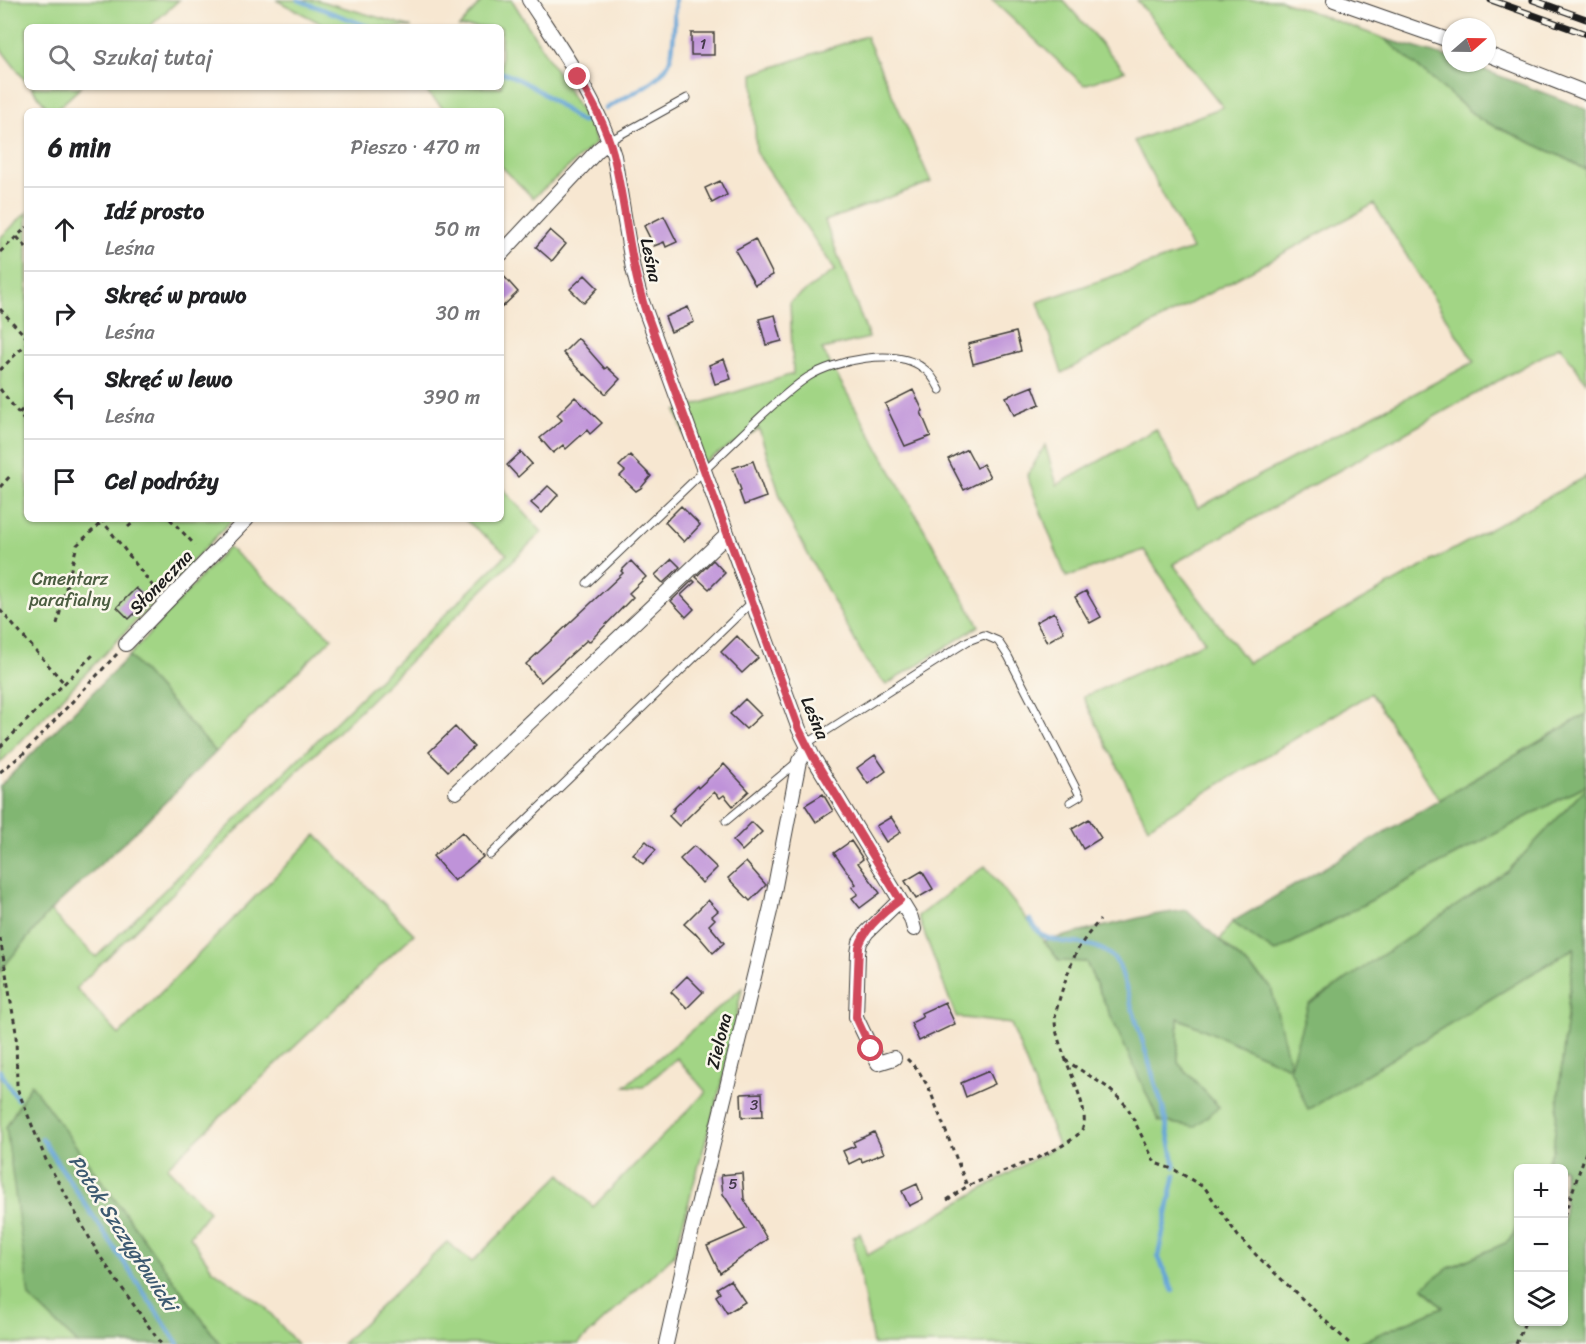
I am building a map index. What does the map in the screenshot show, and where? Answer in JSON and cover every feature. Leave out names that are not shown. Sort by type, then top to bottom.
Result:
[{"type":"street","name":"Leśna","points":[[529,0],[578,77],[609,141],[638,288],[703,470],[807,746],[911,918],[914,929]]},
{"type":"street","points":[[1334,0],[1442,38]]},
{"type":"street","points":[[1496,58],[1586,93]]},
{"type":"street","points":[[504,251],[609,141]]},
{"type":"street","name":"Słoneczna","points":[[126,644],[244,522]]},
{"type":"street","points":[[456,792],[727,535]]},
{"type":"street","name":"Zielona","points":[[666,1344],[771,907],[799,761],[807,746]]},
{"type":"street","points":[[900,900],[872,926],[860,942],[856,1012],[859,1026],[878,1063],[900,1058]]},
{"type":"lane","points":[[609,141],[687,98]]},
{"type":"lane","points":[[587,583],[703,470],[799,384],[815,373],[835,365],[872,358],[901,358],[930,373],[940,390]]},
{"type":"lane","points":[[490,855],[752,602]]},
{"type":"lane","points":[[807,746],[968,641],[984,635],[998,641],[1008,656],[1080,796],[1070,802]]},
{"type":"lane","points":[[726,821],[799,761]]},
{"type":"path","points":[[0,252],[24,230]]},
{"type":"path","points":[[17,237],[24,245]]},
{"type":"path","points":[[0,309],[24,336]]},
{"type":"path","points":[[0,370],[24,346]]},
{"type":"path","points":[[0,389],[24,420]]},
{"type":"path","points":[[19,413],[24,408]]},
{"type":"path","points":[[0,487],[12,474]]},
{"type":"path","points":[[57,624],[77,545],[101,522]]},
{"type":"path","points":[[104,522],[155,590]]},
{"type":"path","points":[[128,528],[134,522]]},
{"type":"path","points":[[173,522],[195,545]]},
{"type":"path","points":[[0,610],[63,683]]},
{"type":"path","points":[[0,772],[23,754],[126,644]]},
{"type":"path","points":[[0,747],[95,652]]},
{"type":"path","points":[[947,1200],[967,1186],[1043,1155],[1071,1140],[1085,1124],[1082,1100],[1057,1038],[1055,1017],[1080,947],[1100,920]]},
{"type":"path","points":[[0,938],[16,1032],[17,1088],[46,1160],[99,1255],[161,1344]]},
{"type":"path","points":[[900,1058],[918,1070],[929,1088],[967,1186]]},
{"type":"path","points":[[1065,1060],[1107,1087],[1126,1106],[1155,1163],[1175,1170],[1205,1188],[1245,1243],[1350,1344]]},
{"type":"path","points":[[1568,1202],[1586,1152]]},
{"type":"path","points":[[1516,1344],[1523,1326]]},
{"type":"green space","points":[[0,0],[179,0],[152,24],[24,24],[24,79],[0,48]]},
{"type":"green space","points":[[276,0],[317,0],[401,24],[322,24]]},
{"type":"green space","points":[[483,0],[512,0],[592,128],[596,143],[533,198],[504,169],[504,108],[443,108],[425,90],[504,90],[504,24],[462,24]]},
{"type":"green space","points":[[992,0],[1063,0],[1125,71],[1084,85]]},
{"type":"green space","points":[[1137,0],[1280,0],[1385,39],[1479,119],[1586,170],[1586,382],[1560,346],[1173,564],[1248,663],[1586,476],[1586,714],[1439,800],[1371,693],[1148,827],[1083,697],[1205,642],[1144,550],[1066,577],[1027,476],[1045,445],[1057,485],[1156,429],[1198,508],[1474,362],[1374,204],[1062,373],[1038,302],[1192,249],[1134,141],[1223,107]]},
{"type":"green space","points":[[866,36],[931,182],[825,221],[869,338],[822,349],[979,626],[886,685],[866,661],[785,512],[759,429],[696,467],[676,411],[793,374],[790,302],[835,270],[756,152],[753,74]]},
{"type":"green space","points":[[1385,39],[1442,55],[1442,72],[1489,72],[1586,109],[1586,170],[1479,119]]},
{"type":"green space","points":[[33,90],[78,90],[58,108],[48,108]]},
{"type":"green space","name":"Cmentarz parafialny","points":[[24,215],[24,522],[230,522],[168,587],[158,587],[152,592],[153,603],[0,763],[0,238]]},
{"type":"green space","points":[[504,490],[542,532],[76,988],[119,1035],[316,835],[414,934],[167,1167],[209,1211],[190,1236],[212,1269],[264,1306],[297,1344],[220,1344],[31,1085],[29,1297],[78,1344],[0,1344],[0,971],[50,911],[96,957],[507,554],[468,522],[504,522]]},
{"type":"green space","points":[[228,547],[332,638],[216,752],[129,656]]},
{"type":"green space","points":[[129,656],[216,752],[133,834],[50,911],[0,971],[0,786]]},
{"type":"green space","points":[[1586,714],[1586,785],[1275,952],[1232,922]]},
{"type":"green space","points":[[1586,785],[1586,788],[1508,871],[1308,1005],[1308,1110],[1574,948],[1553,1151],[1546,1164],[1514,1164],[1514,1232],[1510,1241],[1449,1268],[1423,1288],[1443,1307],[1356,1344],[873,1344],[853,1237],[860,1233],[868,1255],[1058,1145],[1011,1024],[956,1017],[918,916],[985,866],[1059,960],[1086,962],[1159,1121],[1219,1107],[1178,1063],[1178,1018],[1289,1067],[1271,987],[1220,940],[1232,922],[1275,952]]},
{"type":"green space","points":[[1586,788],[1586,1344],[1356,1344],[1443,1307],[1423,1287],[1449,1268],[1510,1241],[1514,1232],[1514,1326],[1568,1326],[1568,1164],[1546,1164],[1553,1150],[1574,948],[1308,1110],[1289,1067],[1178,1018],[1178,1063],[1219,1107],[1194,1127],[1159,1121],[1086,962],[1059,961],[1044,941],[1147,916],[1186,910],[1271,987],[1290,1066],[1308,1005],[1508,871]]},
{"type":"green space","points":[[742,988],[725,1071],[674,1255],[578,1344],[342,1344],[447,1242],[472,1262],[561,1174],[593,1207],[706,1092],[677,1058],[643,1087],[625,1086]]},
{"type":"green space","points":[[31,1084],[220,1344],[78,1344],[29,1297],[6,1127]]},
{"type":"building","points":[[691,33],[714,33],[714,55],[691,55]]},
{"type":"building","points":[[720,181],[727,195],[712,203],[705,188]]},
{"type":"building","points":[[664,216],[677,242],[666,247],[664,242],[654,246],[644,226]]},
{"type":"building","points":[[550,230],[566,244],[552,261],[536,247]]},
{"type":"building","points":[[755,239],[773,275],[755,285],[735,250]]},
{"type":"building","points":[[585,275],[598,288],[584,303],[570,289]]},
{"type":"building","points":[[504,276],[518,292],[504,305]]},
{"type":"building","points":[[688,307],[694,322],[671,332],[665,317]]},
{"type":"building","points":[[775,315],[782,341],[766,345],[759,319]]},
{"type":"building","points":[[1016,332],[1021,351],[973,364],[968,344]]},
{"type":"building","points":[[578,338],[605,369],[607,367],[620,379],[606,394],[563,353]]},
{"type":"building","points":[[724,359],[731,379],[715,384],[709,365]]},
{"type":"building","points":[[1033,386],[1040,404],[1014,415],[1006,397]]},
{"type":"building","points":[[913,390],[931,436],[905,446],[885,404]]},
{"type":"building","points":[[575,397],[602,423],[590,434],[587,430],[566,449],[563,445],[553,453],[540,438],[562,420],[557,415]]},
{"type":"building","points":[[967,449],[977,468],[983,464],[990,477],[964,490],[948,459]]},
{"type":"building","points":[[521,452],[532,464],[518,477],[507,465]]},
{"type":"building","points":[[630,455],[651,476],[636,491],[620,476],[625,471],[619,466]]},
{"type":"building","points":[[753,461],[766,497],[744,505],[733,468]]},
{"type":"building","points":[[548,486],[558,495],[542,513],[531,503]]},
{"type":"building","points":[[681,506],[700,525],[684,542],[665,522]]},
{"type":"building","points":[[672,559],[680,567],[663,583],[655,575]]},
{"type":"building","points":[[713,560],[725,573],[709,589],[696,577]]},
{"type":"building","points":[[631,561],[646,577],[629,593],[633,597],[589,642],[587,640],[541,682],[526,664],[623,573],[621,571]]},
{"type":"building","points":[[693,580],[695,582],[681,595],[694,609],[686,617],[671,601]]},
{"type":"building","points":[[136,588],[148,600],[129,619],[117,607]]},
{"type":"building","points":[[1086,591],[1101,617],[1090,623],[1075,597]]},
{"type":"building","points":[[1054,612],[1064,632],[1047,642],[1036,622]]},
{"type":"building","points":[[737,636],[758,658],[742,673],[721,652]]},
{"type":"building","points":[[745,699],[761,715],[746,729],[730,714]]},
{"type":"building","points":[[455,727],[474,747],[448,771],[429,752]]},
{"type":"building","points":[[875,755],[886,771],[868,784],[857,768]]},
{"type":"building","points":[[724,764],[749,791],[733,806],[724,795],[720,798],[714,792],[679,826],[669,816],[673,809]]},
{"type":"building","points":[[823,794],[833,811],[816,822],[805,805]]},
{"type":"building","points":[[891,817],[901,832],[886,842],[876,826]]},
{"type":"building","points":[[1089,819],[1101,838],[1083,849],[1072,829]]},
{"type":"building","points":[[752,822],[762,832],[742,851],[733,841]]},
{"type":"building","points":[[462,832],[483,857],[454,881],[433,856]]},
{"type":"building","points":[[646,841],[656,850],[643,864],[633,854]]},
{"type":"building","points":[[851,841],[863,859],[858,863],[880,893],[860,908],[852,898],[858,894],[852,887],[856,884],[834,853]]},
{"type":"building","points":[[694,846],[717,868],[702,883],[680,859]]},
{"type":"building","points":[[746,862],[766,885],[750,901],[728,878]]},
{"type":"building","points":[[922,871],[933,889],[916,899],[905,881]]},
{"type":"building","points":[[708,900],[718,911],[712,916],[715,919],[709,925],[724,943],[713,953],[696,933],[684,924]]},
{"type":"building","points":[[687,976],[703,992],[687,1008],[671,992]]},
{"type":"building","points":[[945,1002],[955,1024],[919,1041],[911,1023],[923,1017],[921,1013]]},
{"type":"building","points":[[989,1071],[995,1084],[966,1097],[961,1083]]},
{"type":"building","points":[[762,1093],[763,1116],[742,1117],[741,1094]]},
{"type":"building","points":[[874,1132],[884,1153],[862,1162],[861,1158],[849,1164],[843,1151],[855,1146],[853,1142]]},
{"type":"building","points":[[742,1173],[744,1199],[767,1239],[720,1273],[707,1246],[746,1229],[723,1194],[721,1175]]},
{"type":"building","points":[[917,1184],[923,1199],[909,1206],[902,1191]]},
{"type":"building","points":[[730,1280],[745,1302],[727,1313],[716,1296],[720,1293],[717,1288]]},
{"type":"waterway","points":[[298,0],[362,24]]},
{"type":"waterway","points":[[605,109],[641,89],[664,70],[671,57],[675,0]]},
{"type":"waterway","points":[[504,73],[533,87],[581,122],[585,120]]},
{"type":"waterway","points":[[1030,920],[1042,935],[1062,942],[1102,949],[1119,965],[1163,1108],[1175,1167]]},
{"type":"waterway","name":"Potok Szczygłowicki","points":[[0,1071],[17,1099]]},
{"type":"waterway","name":"Potok Szczygłowicki","points":[[42,1139],[178,1344]]},
{"type":"waterway","points":[[1173,1291],[1158,1256],[1175,1175]]},
{"type":"railway","points":[[1491,0],[1586,34]]},
{"type":"railway","points":[[1533,0],[1586,19]]},
{"type":"route","points":[[578,77],[599,117],[614,156],[633,269],[640,296],[799,729],[813,757],[900,900],[872,926],[862,938],[859,947],[856,1017],[871,1049]]}]
